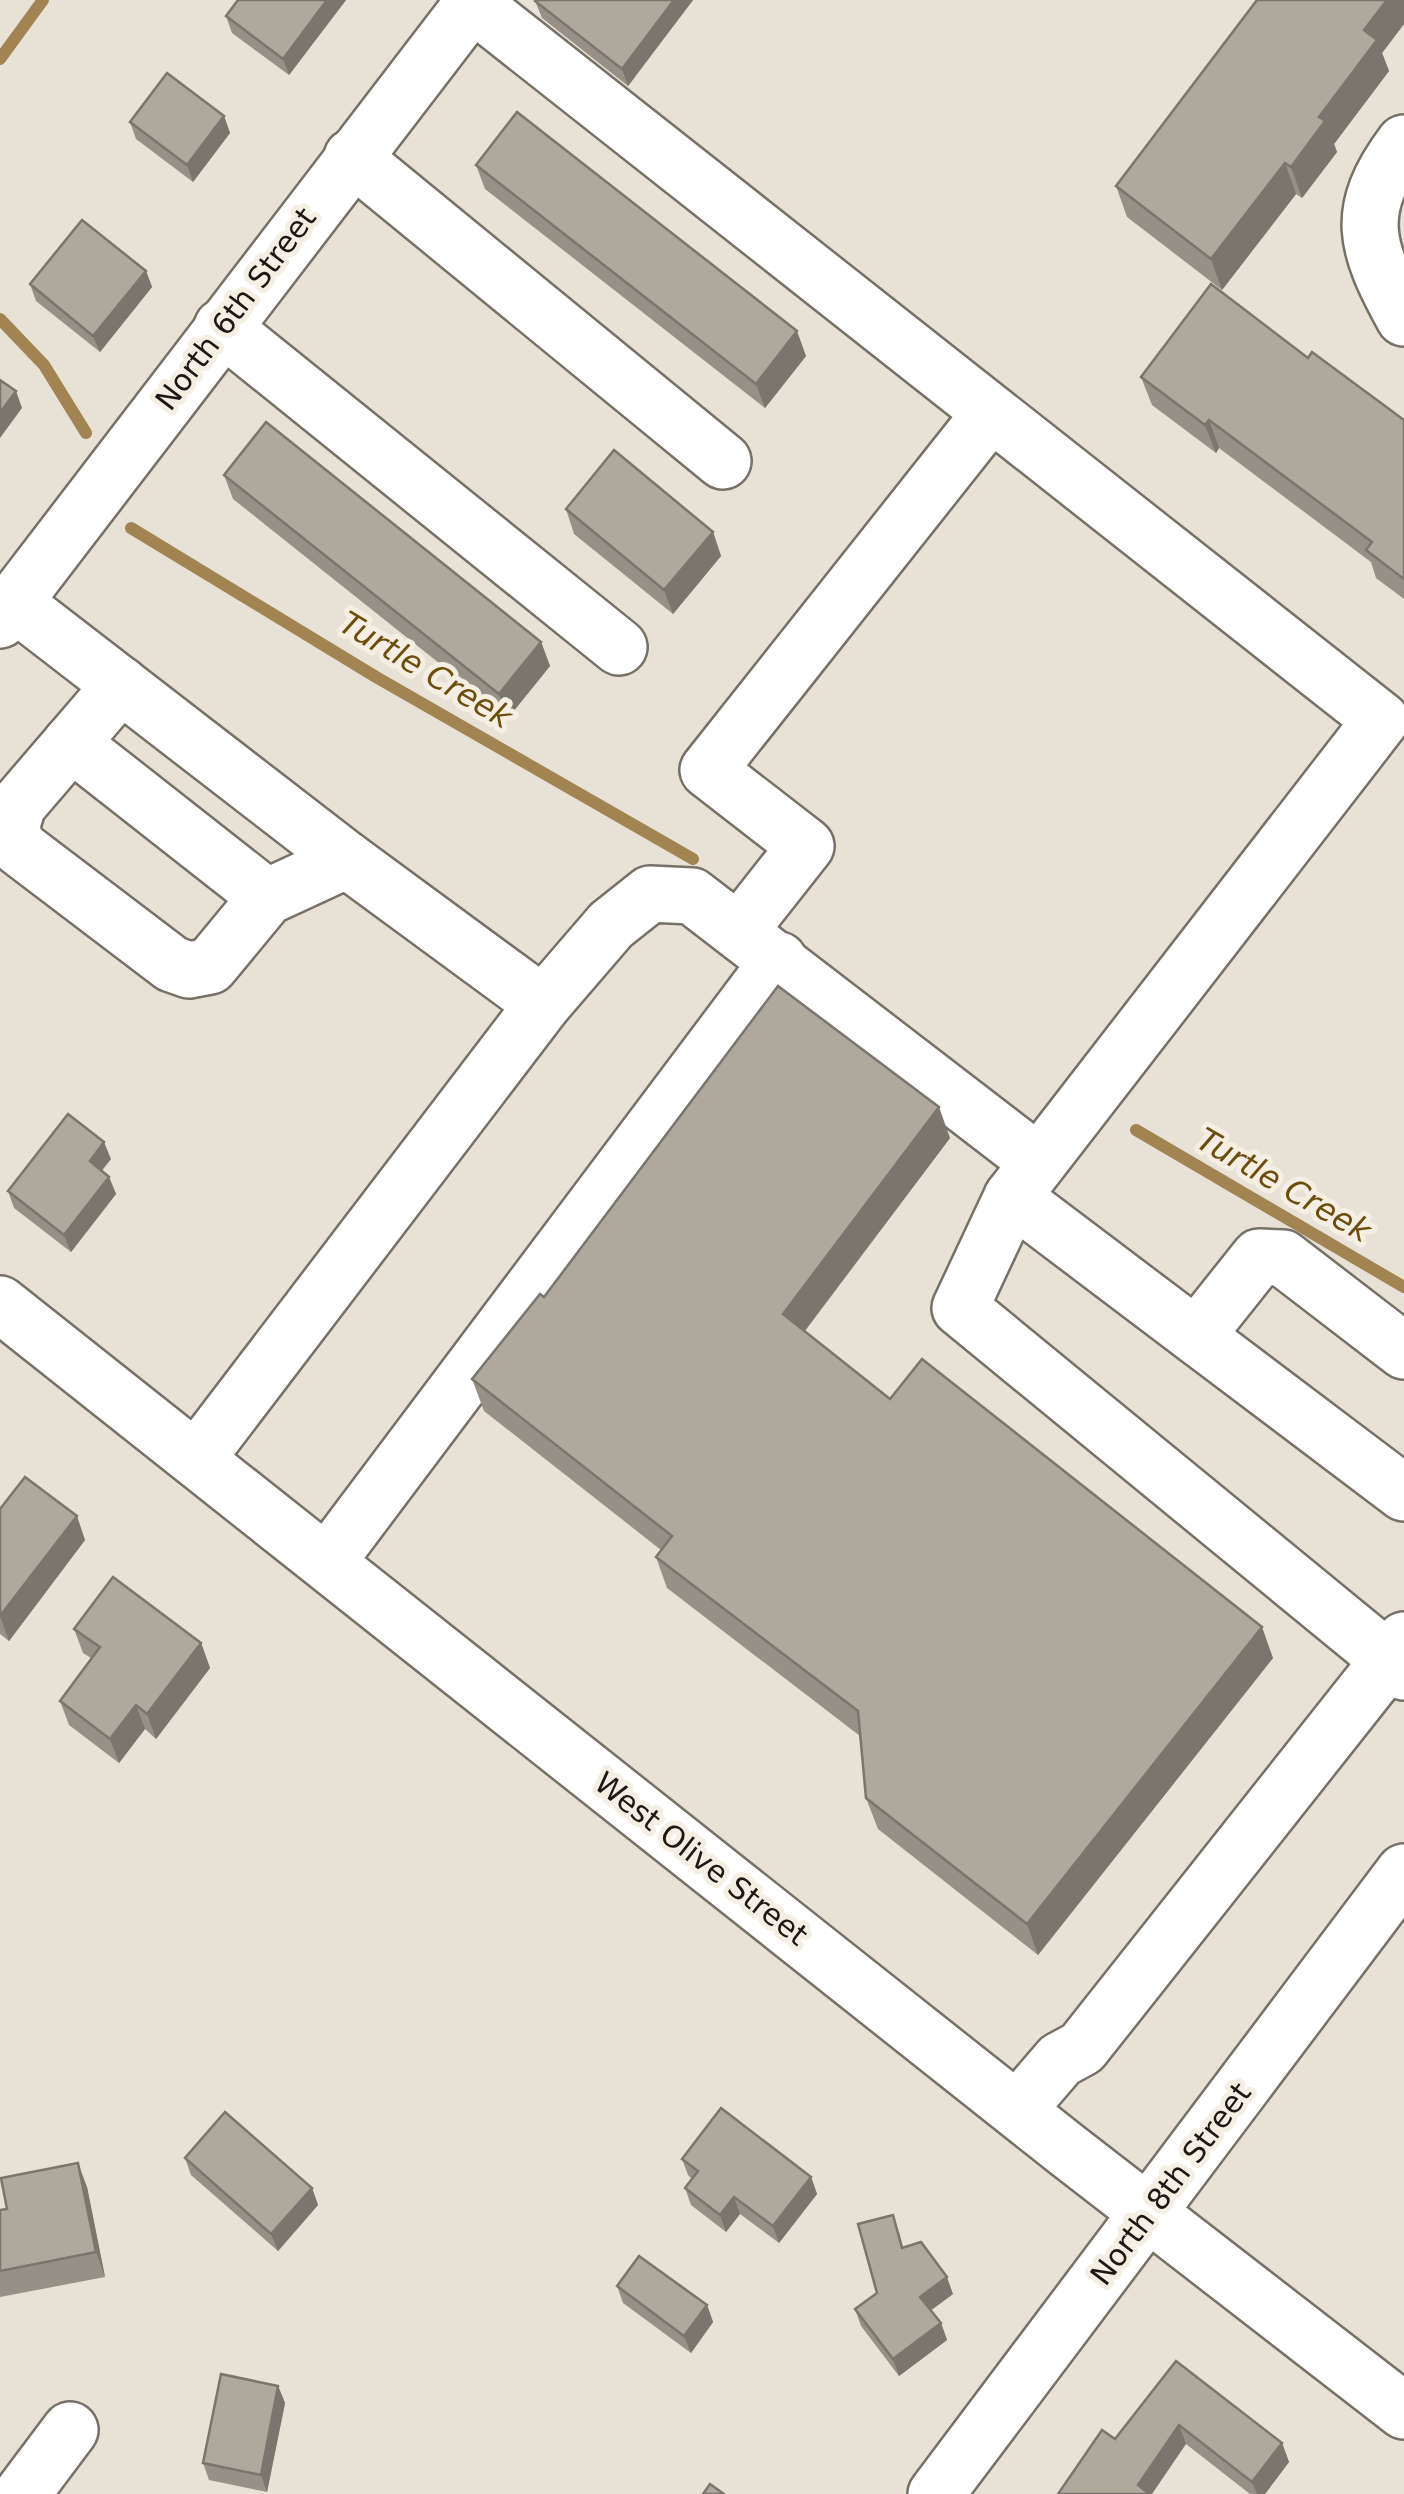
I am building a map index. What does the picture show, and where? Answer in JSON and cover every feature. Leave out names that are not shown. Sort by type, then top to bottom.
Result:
[{"type":"main road","name":"North 6th Street","points":[[7,611],[352,157],[458,6]]},
{"type":"main road","points":[[458,6],[1381,720],[1025,1179],[960,1308],[1399,1657],[1082,2048],[1060,2060],[1016,2110]]},
{"type":"main road","points":[[1404,143],[1378,178],[1368,242],[1404,318]]},
{"type":"main road","points":[[352,157],[723,462]]},
{"type":"main road","points":[[222,328],[619,646]]},
{"type":"main road","points":[[326,1562],[759,946],[806,846],[708,770],[990,414]]},
{"type":"main road","points":[[7,611],[121,685],[347,860],[543,1004]]},
{"type":"main road","points":[[121,685],[18,805],[11,828],[18,847],[172,964],[190,970],[210,966],[267,896],[347,860]]},
{"type":"main road","points":[[71,743],[267,896]]},
{"type":"main road","points":[[197,1458],[543,1004],[612,925],[650,894],[692,896],[759,946],[1025,1179],[1196,1336],[1404,1493]]},
{"type":"main road","points":[[1196,1336],[1259,1256],[1283,1258],[1404,1350]]},
{"type":"main road","name":"West Olive Street","points":[[0,1304],[1016,2110],[1404,2411]]},
{"type":"main road","name":"North 8th Street","points":[[936,2494],[1404,1872]]},
{"type":"main road","points":[[22,2494],[70,2430]]},
{"type":"building","points":[[238,0],[327,0],[283,59],[226,16]]},
{"type":"building","points":[[536,0],[674,0],[622,69]]},
{"type":"building","points":[[1257,0],[1387,0],[1364,30],[1377,40],[1319,117],[1325,121],[1291,167],[1285,163],[1211,259],[1116,186]]},
{"type":"building","points":[[167,73],[224,116],[187,165],[130,122]]},
{"type":"building","points":[[517,112],[797,331],[756,384],[476,165]]},
{"type":"building","points":[[82,220],[146,271],[93,336],[30,284]]},
{"type":"building","points":[[1211,284],[1308,358],[1312,352],[1404,420],[1404,579],[1366,550],[1372,542],[1209,420],[1205,425],[1141,377]]},
{"type":"building","points":[[0,380],[16,391],[0,413]]},
{"type":"building","points":[[266,422],[541,642],[499,694],[224,475]]},
{"type":"building","points":[[614,450],[713,532],[664,590],[566,509]]},
{"type":"building","points":[[778,986],[939,1107],[783,1314],[890,1399],[922,1359],[1262,1627],[1027,1924],[866,1798],[858,1711],[656,1557],[672,1536],[472,1379],[540,1294],[544,1297]]},
{"type":"building","points":[[68,1114],[104,1142],[90,1161],[109,1177],[64,1235],[8,1191]]},
{"type":"building","points":[[25,1477],[77,1516],[0,1616],[0,1509]]},
{"type":"building","points":[[113,1577],[201,1643],[147,1714],[136,1705],[110,1739],[60,1701],[100,1647],[74,1629]]},
{"type":"building","points":[[721,2108],[811,2177],[773,2226],[734,2197],[720,2215],[685,2188],[698,2171],[682,2159]]},
{"type":"building","points":[[225,2112],[312,2188],[271,2234],[185,2158]]},
{"type":"building","points":[[78,2163],[96,2252],[0,2271],[0,2210],[7,2209],[1,2178]]},
{"type":"building","points":[[893,2215],[902,2248],[921,2242],[947,2277],[920,2297],[941,2323],[893,2359],[855,2309],[877,2293],[858,2224]]},
{"type":"building","points":[[639,2256],[707,2305],[684,2336],[617,2286]]},
{"type":"building","points":[[1176,2361],[1282,2443],[1252,2482],[1179,2425],[1138,2485],[1147,2494],[1058,2494],[1102,2430],[1115,2439]]},
{"type":"building","points":[[221,2374],[278,2386],[261,2475],[203,2463]]},
{"type":"building","points":[[710,2484],[724,2494],[703,2494]]},
{"type":"waterway","name":"Turtle Creek","points":[[0,59],[43,0]]},
{"type":"waterway","name":"Turtle Creek","points":[[0,319],[44,365],[86,433]]},
{"type":"waterway","name":"Turtle Creek","points":[[131,528],[376,677],[693,859]]},
{"type":"waterway","name":"Turtle Creek","points":[[1136,1130],[1404,1287]]}]
